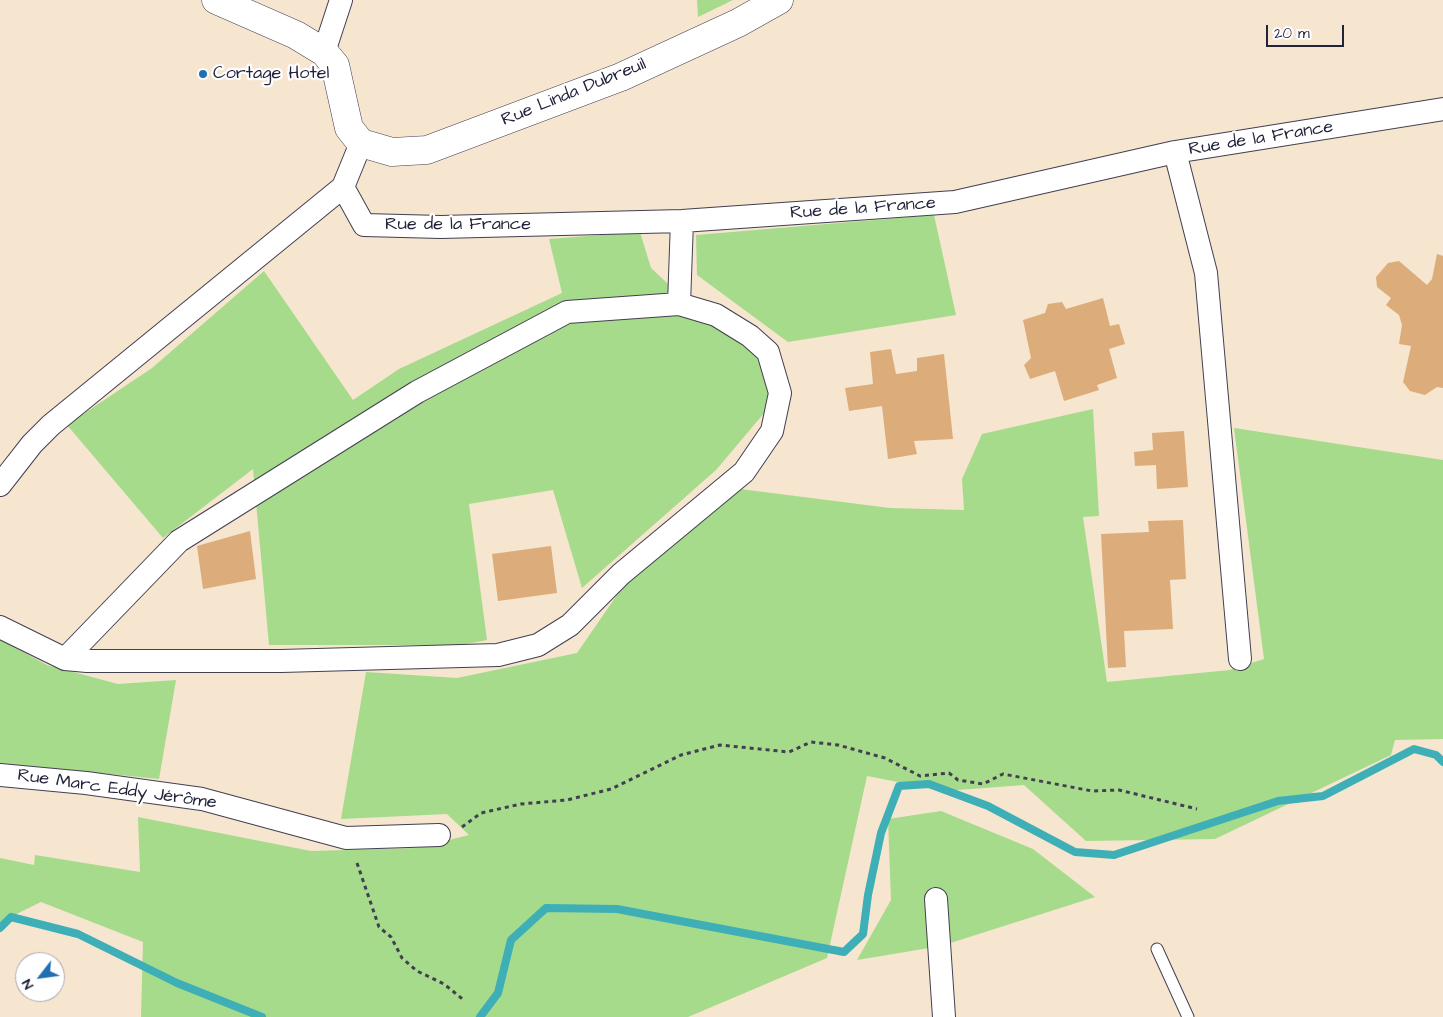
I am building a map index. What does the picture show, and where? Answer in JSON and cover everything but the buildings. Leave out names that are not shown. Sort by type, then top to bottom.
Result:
[{"type":"street","points":[[0,485],[32,444],[51,425],[343,187],[361,143],[349,128],[335,65],[324,52],[296,35],[216,0]]},
{"type":"street","points":[[324,52],[341,0]]},
{"type":"street","name":"Rue Linda Dubreuil","points":[[361,143],[392,152],[427,150],[621,77],[738,23],[779,0]]},
{"type":"street","name":"Rue de la France","points":[[343,187],[364,224],[441,227],[682,221],[955,202],[1175,152],[1443,109]]},
{"type":"street","points":[[1175,152],[1206,273],[1240,659]]},
{"type":"street","points":[[679,304],[682,221]]},
{"type":"street","points":[[0,628],[65,659],[87,661],[281,661],[498,655],[538,645],[570,625],[620,574],[744,472],[772,431],[780,393],[768,352],[750,336],[716,315],[679,304],[567,312],[417,392],[179,541],[65,659]]},
{"type":"street","name":"Rue Marc Eddy Jérôme","points":[[0,775],[86,783],[202,799],[346,838],[439,835]]},
{"type":"street","points":[[936,899],[944,1017]]},
{"type":"lane","points":[[1157,949],[1188,1017]]},
{"type":"path","points":[[439,835],[464,826],[481,813],[520,804],[567,800],[611,789],[681,754],[720,745],[789,752],[811,742],[838,745],[885,758],[920,776],[949,773],[958,780],[983,784],[1003,774],[1092,791],[1119,790],[1197,809]]},
{"type":"path","points":[[346,838],[362,874],[379,927],[392,937],[402,958],[417,971],[444,984],[465,1000]]},
{"type":"green space","points":[[697,0],[733,0],[698,17]]},
{"type":"green space","points":[[934,215],[956,315],[788,342],[697,275],[696,235]]},
{"type":"green space","points":[[640,232],[651,268],[680,295],[769,351],[781,393],[716,470],[582,588],[553,490],[469,504],[487,640],[461,645],[269,645],[253,469],[163,538],[67,425],[152,368],[264,271],[353,400],[399,369],[562,293],[549,239]]},
{"type":"green space","points":[[1093,409],[1099,516],[1083,517],[1107,682],[1230,670],[1264,659],[1234,428],[1443,460],[1443,739],[1395,740],[1391,755],[1215,839],[1086,841],[1024,785],[945,791],[867,776],[827,958],[688,1017],[141,1017],[143,942],[41,902],[0,922],[0,858],[34,865],[35,855],[140,872],[138,817],[311,851],[416,848],[469,835],[447,814],[341,819],[366,672],[457,678],[577,653],[644,556],[740,489],[890,508],[964,510],[962,479],[982,434]]},
{"type":"green space","points":[[0,639],[47,665],[118,684],[176,680],[159,779],[0,763]]},
{"type":"green space","points":[[941,811],[1033,849],[1095,897],[941,946],[857,960],[891,900],[888,819]]},
{"type":"waterway","points":[[480,1017],[498,993],[511,940],[546,908],[617,909],[844,952],[863,934],[868,895],[881,833],[899,786],[929,784],[988,806],[1075,852],[1114,855],[1278,801],[1323,796],[1414,749],[1436,755],[1443,762]]},
{"type":"waterway","points":[[0,928],[11,917],[78,934],[177,983],[262,1017]]},
{"type":"place","name":"Cortage Hotel","points":[[203,74]]}]
